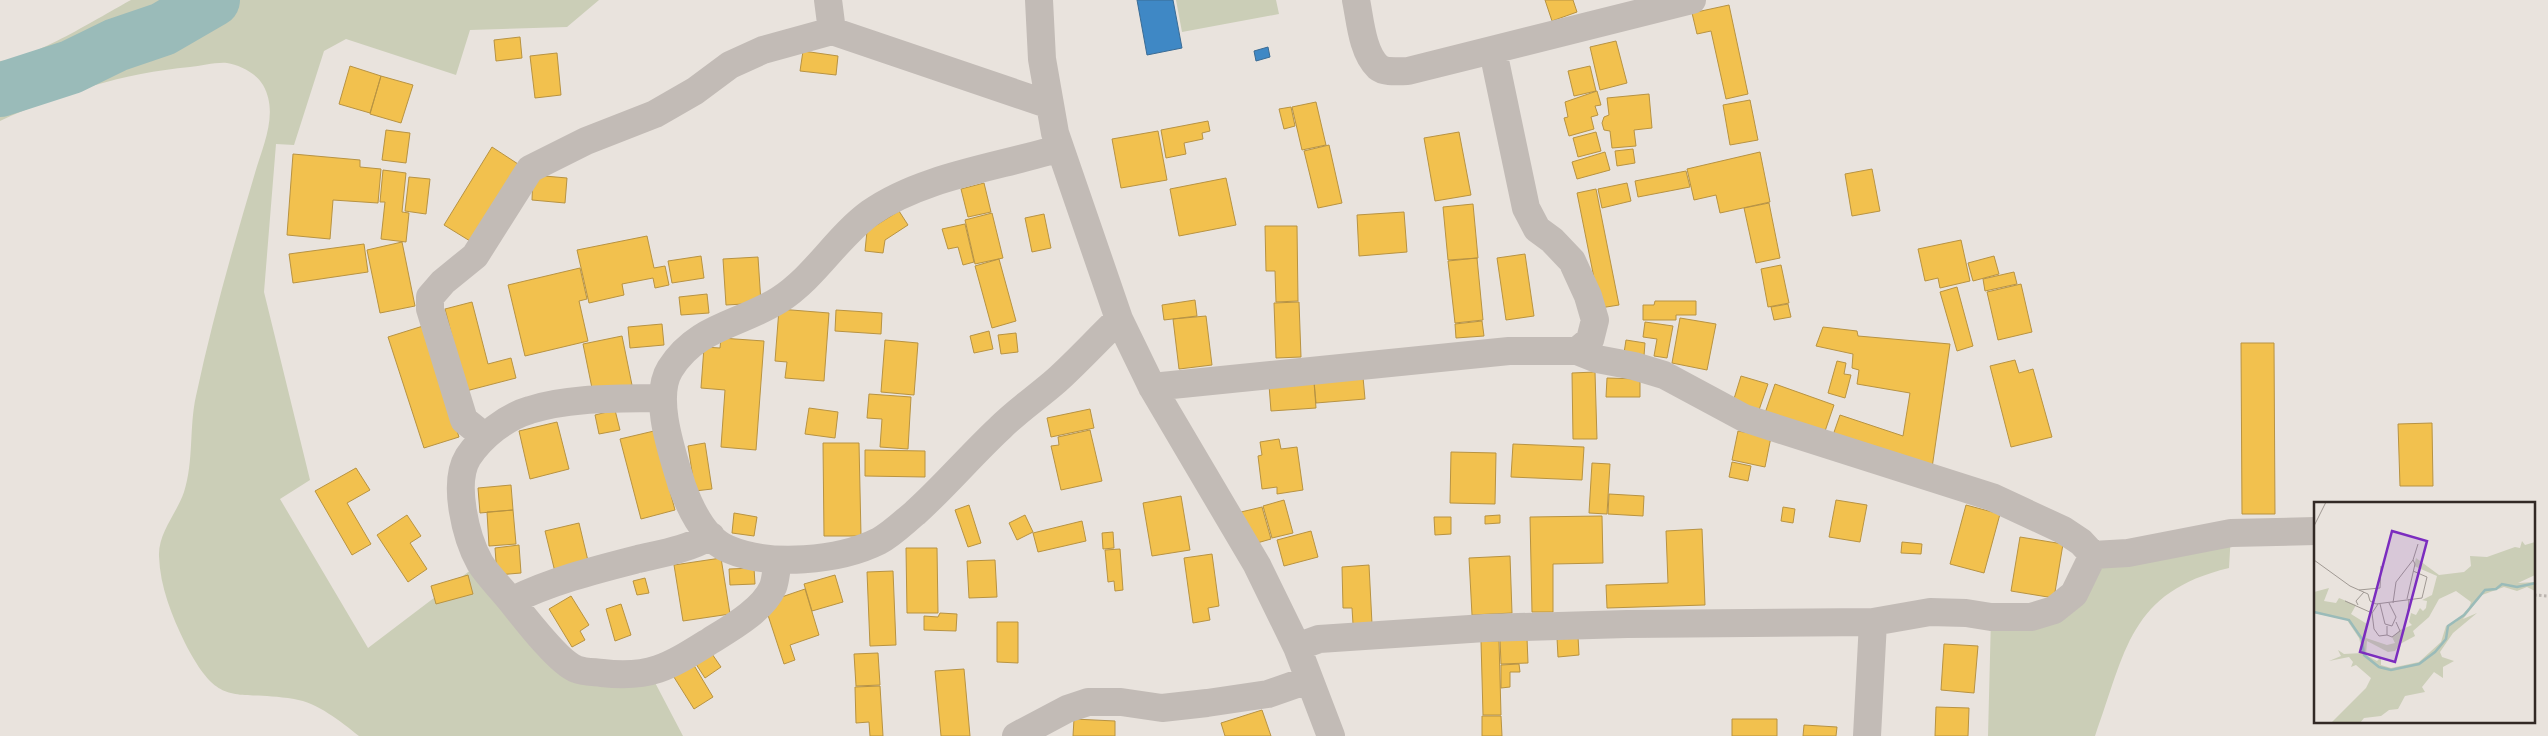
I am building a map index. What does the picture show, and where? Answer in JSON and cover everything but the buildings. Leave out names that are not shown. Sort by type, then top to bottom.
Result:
[{"type":"street","points":[[828,0],[832,31]]},
{"type":"street","points":[[1039,0],[1042,59],[1060,148],[1119,319],[1152,386],[1257,565],[1297,647],[1308,680],[1328,721],[1332,736]]},
{"type":"street","points":[[1356,0],[1369,53],[1378,67],[1408,71],[1692,0]]},
{"type":"street","points":[[485,437],[464,420],[430,309],[430,298],[443,282],[475,256],[530,169],[586,141],[655,114],[695,90],[730,65],[763,50],[832,31],[1050,105]]},
{"type":"street","points":[[1493,51],[1526,208],[1537,229],[1552,240],[1572,261],[1588,296],[1595,320],[1590,340],[1577,351]]},
{"type":"street","points":[[1060,148],[958,176],[913,191],[871,213],[841,239],[817,268],[793,291],[767,307],[713,330],[687,346],[668,372],[662,398],[676,468],[688,504],[711,536],[726,549],[778,561],[850,552],[880,540],[938,491],[1001,426],[1058,380],[1119,319]]},
{"type":"street","points":[[1152,386],[1509,351],[1577,351],[1597,359],[1634,366],[1664,375],[1744,418],[1992,497],[2063,530],[2081,542],[2092,555]]},
{"type":"street","points":[[662,398],[616,399],[530,410],[504,422],[485,437],[467,458],[461,484],[462,508],[468,534],[480,563],[542,640],[574,669],[626,676],[650,673],[716,638],[759,605],[772,587],[778,561]]},
{"type":"street","points":[[2092,555],[2128,553],[2231,533],[2314,531]]},
{"type":"street","points":[[511,600],[535,589],[694,546],[711,536]]},
{"type":"street","points":[[1297,647],[1319,640],[1485,628],[1627,624],[1873,622],[1930,612],[1966,613],[1991,617],[2031,617],[2054,610],[2074,594],[2092,555]]},
{"type":"street","points":[[1867,736],[1873,622]]},
{"type":"street","points":[[1016,736],[1067,709],[1088,702],[1121,702],[1162,708],[1268,694],[1308,680]]},
{"type":"green space","points":[[131,0],[599,0],[567,27],[470,30],[456,75],[346,39],[324,51],[294,145],[276,144],[264,292],[310,480],[280,499],[368,648],[480,563],[574,669],[650,673],[683,736],[359,736],[328,713],[303,701],[230,693],[219,688],[208,679],[197,665],[171,612],[162,579],[159,548],[165,531],[181,500],[187,480],[196,396],[223,284],[268,129],[270,107],[268,96],[260,81],[243,68],[227,63],[218,63],[117,79],[69,93],[0,121],[0,61],[14,59],[48,45]]},
{"type":"green space","points":[[1176,0],[1276,0],[1279,14],[1182,32]]},
{"type":"green space","points":[[2231,533],[2229,568],[2196,579],[2170,592],[2151,609],[2136,629],[2115,677],[2095,736],[1988,736],[1991,617],[2054,610],[2093,555]]},
{"type":"waterway","points":[[0,90],[71,67],[116,45],[163,29],[213,0]]}]
